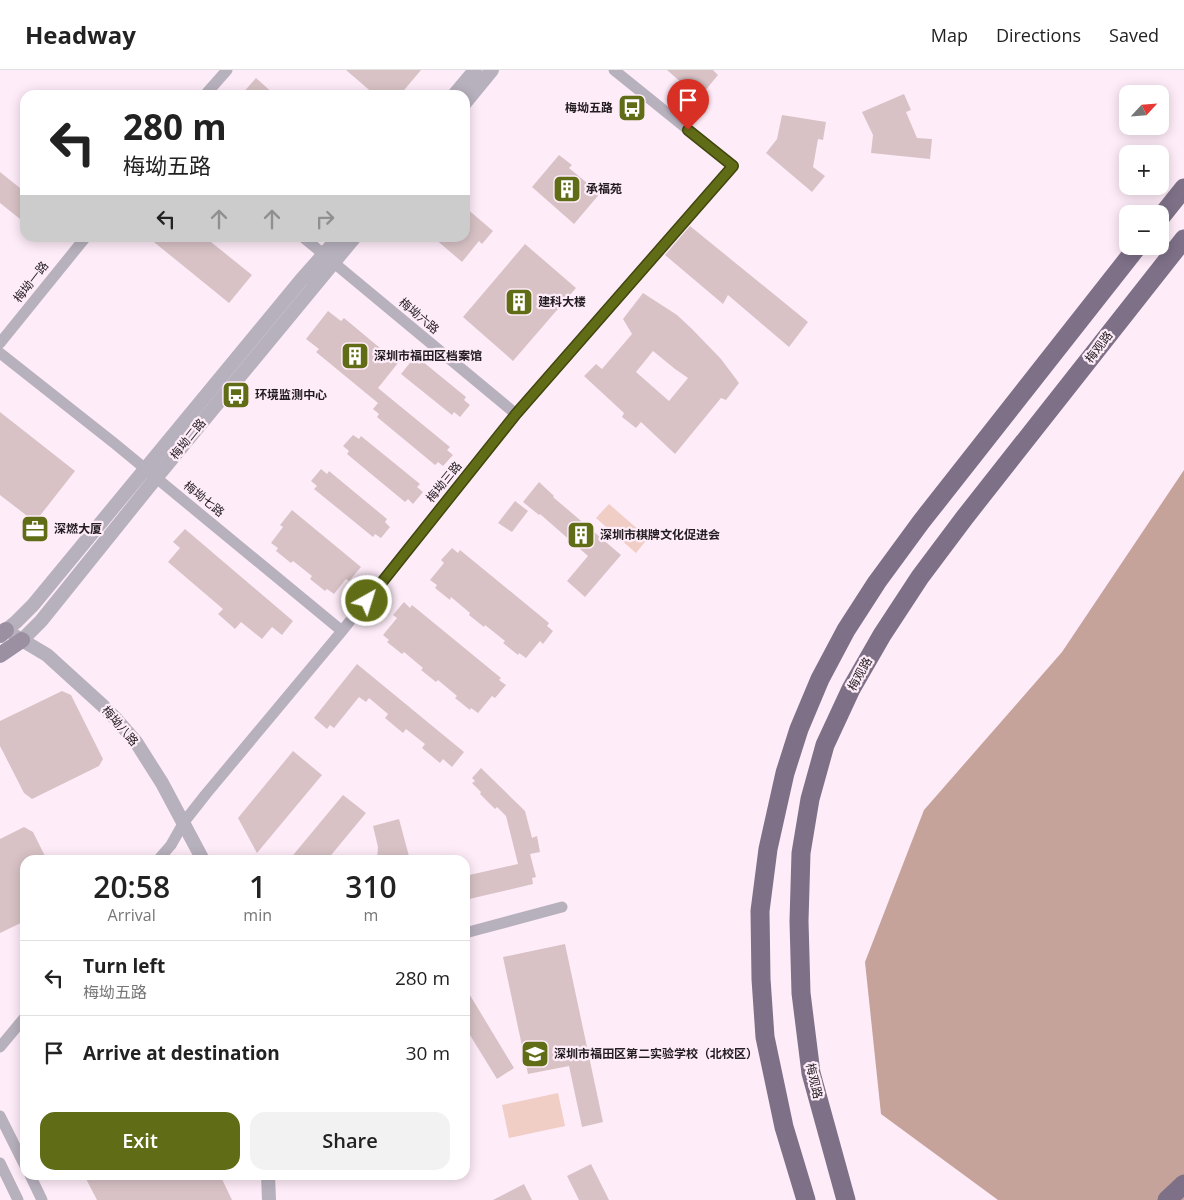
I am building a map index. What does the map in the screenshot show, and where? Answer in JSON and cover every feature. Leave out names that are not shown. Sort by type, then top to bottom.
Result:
[{"type":"highway","points":[[1169,207],[1184,188]]},
{"type":"highway","name":"梅观路","points":[[846,1200],[810,1073],[801,993],[799,921],[801,854],[810,799],[825,746],[851,689],[882,635],[920,577],[971,509],[1184,238]]},
{"type":"highway","points":[[806,1200],[784,1127],[765,1037],[761,979],[760,911],[768,850],[785,773],[799,729],[820,679],[846,630],[877,582],[921,522],[1131,255]]},
{"type":"highway","points":[[832,1153],[852,1200]]},
{"type":"highway","points":[[1167,1200],[1184,1184]]},
{"type":"main road","points":[[0,655],[22,640]]},
{"type":"street","points":[[209,90],[226,70]]},
{"type":"street","points":[[458,90],[475,70]]},
{"type":"street","points":[[470,97],[492,70]]},
{"type":"street","name":"梅坳三路","points":[[162,855],[171,845],[184,822],[212,786],[342,632],[516,414],[733,166],[614,70]]},
{"type":"street","name":"梅坳一路","points":[[0,343],[82,242]]},
{"type":"street","name":"梅坳六路","points":[[309,242],[516,414]]},
{"type":"street","name":"梅坳二路","points":[[329,258],[336,242]]},
{"type":"street","name":"梅坳二路","points":[[2,630],[16,622],[33,605],[151,474],[329,258],[349,242]]},
{"type":"street","name":"梅坳七路","points":[[0,353],[151,474],[342,632]]},
{"type":"street","name":"梅坳二路","points":[[22,640],[41,621],[151,474]]},
{"type":"street","name":"梅坳八路","points":[[2,630],[47,655],[117,720],[136,742],[162,783],[200,855]]},
{"type":"street","points":[[470,932],[562,907]]},
{"type":"street","points":[[0,1047],[20,1023]]},
{"type":"street","points":[[0,1116],[20,1156]]},
{"type":"street","points":[[0,1164],[18,1200]]},
{"type":"street","points":[[32,1180],[42,1200]]},
{"type":"street","points":[[268,1180],[268,1200]]},
{"type":"shaded area","points":[[1184,470],[1184,1200],[998,1200],[881,1114],[865,962],[924,810],[1062,652]]},
{"type":"shaded area","points":[[609,504],[648,538],[636,553],[596,518]]},
{"type":"shaded area","points":[[558,1093],[565,1126],[509,1138],[502,1105]]},
{"type":"building","points":[[346,70],[421,70],[404,90],[369,90]]},
{"type":"building","points":[[667,70],[713,70],[718,75],[699,98]]},
{"type":"building","points":[[256,78],[269,90],[245,90]]},
{"type":"building","points":[[904,94],[911,110],[906,112],[917,138],[932,139],[930,159],[871,153],[873,135],[862,112]]},
{"type":"building","points":[[782,115],[826,122],[823,140],[818,139],[813,167],[825,176],[812,192],[766,153],[777,139]]},
{"type":"building","name":"承福苑","points":[[559,155],[572,165],[569,168],[587,183],[589,181],[602,191],[574,224],[532,187]]},
{"type":"building","points":[[0,172],[20,188],[20,219],[0,203]]},
{"type":"building","points":[[470,211],[493,231],[482,244],[479,241],[462,262],[439,242],[470,242]]},
{"type":"building","points":[[690,226],[808,322],[789,347],[728,295],[723,304],[665,255]]},
{"type":"building","points":[[154,242],[211,242],[252,275],[229,303]]},
{"type":"building","name":"建科大楼","points":[[525,244],[576,288],[513,361],[463,317]]},
{"type":"building","points":[[643,293],[677,315],[691,328],[721,359],[739,383],[726,400],[721,398],[675,454],[641,422],[636,428],[622,417],[624,413],[584,376],[596,364],[602,369],[632,334],[623,319]],"holes":[[[653,351],[688,378],[669,401],[636,372]]]},
{"type":"building","name":"深圳市福田区档案馆","points":[[328,311],[341,321],[344,318],[398,363],[378,388],[450,447],[447,450],[453,455],[443,466],[438,462],[435,465],[377,417],[379,414],[373,409],[378,403],[316,352],[319,349],[306,339]]},
{"type":"building","points":[[413,359],[419,364],[422,361],[466,397],[464,400],[470,405],[460,417],[454,412],[452,415],[401,374]]},
{"type":"building","name":"深燃大厦","points":[[0,412],[75,471],[35,522],[0,495]]},
{"type":"building","points":[[353,435],[359,439],[361,436],[420,484],[417,487],[423,492],[413,504],[408,499],[405,502],[347,454],[349,451],[343,446]]},
{"type":"building","points":[[321,469],[327,474],[329,471],[387,519],[385,522],[390,527],[381,538],[375,534],[373,537],[314,489],[317,486],[311,481]]},
{"type":"building","name":"深圳市棋牌文化促进会","points":[[539,482],[553,497],[621,555],[585,597],[567,581],[588,556],[540,514],[523,502]]},
{"type":"building","points":[[515,501],[528,511],[512,532],[498,523]]},
{"type":"building","points":[[292,510],[361,567],[349,581],[346,579],[334,594],[327,589],[325,591],[310,579],[312,576],[276,551],[278,548],[271,543],[283,527],[280,525]]},
{"type":"building","points":[[185,529],[293,621],[282,635],[272,627],[262,639],[241,622],[235,629],[218,614],[223,609],[168,562],[180,548],[173,542]]},
{"type":"building","points":[[452,548],[458,553],[460,550],[549,623],[547,626],[553,631],[543,644],[540,641],[526,658],[519,653],[518,655],[503,643],[505,641],[469,615],[470,613],[451,597],[450,600],[435,588],[437,585],[430,580],[444,563],[441,560]]},
{"type":"building","points":[[404,602],[410,608],[412,605],[501,678],[499,680],[506,685],[495,698],[492,696],[478,713],[471,708],[470,710],[455,698],[457,696],[438,680],[436,682],[421,670],[423,668],[404,652],[402,654],[387,642],[389,640],[383,635],[397,618],[393,615]]},
{"type":"building","points":[[357,664],[464,752],[452,767],[443,759],[440,763],[422,748],[425,744],[406,729],[403,733],[385,718],[388,714],[369,698],[366,702],[359,697],[334,728],[330,725],[327,729],[314,718]]},
{"type":"building","points":[[62,691],[71,695],[103,759],[99,766],[32,799],[24,793],[0,746],[0,721]]},
{"type":"building","points":[[293,751],[322,775],[257,853],[238,818]]},
{"type":"building","points":[[481,768],[525,811],[532,838],[537,836],[540,852],[530,854],[536,877],[532,878],[533,884],[470,899],[470,875],[518,864],[506,816],[497,807],[495,809],[480,794],[481,792],[472,783],[475,781],[472,778]]},
{"type":"building","points":[[343,795],[366,813],[331,855],[293,855]]},
{"type":"building","points":[[399,819],[409,855],[377,855],[378,847],[373,826]]},
{"type":"building","points":[[24,827],[33,832],[44,855],[20,855],[20,923],[0,933],[0,839]]},
{"type":"building","points":[[565,944],[603,1122],[582,1127],[569,1066],[528,1074],[503,957]]},
{"type":"building","points":[[470,995],[514,1068],[497,1079],[470,1035]]},
{"type":"building","points":[[591,1164],[609,1200],[579,1200],[567,1176]]},
{"type":"building","points":[[87,1180],[222,1180],[232,1200],[97,1200]]},
{"type":"building","points":[[524,1184],[532,1200],[493,1200]]},
{"type":"place","name":"梅坳五路","points":[[632,108]]},
{"type":"place","name":"承福苑","points":[[567,189]]},
{"type":"place","name":"建科大楼","points":[[519,302]]},
{"type":"place","name":"深圳市福田区档案馆","points":[[355,356]]},
{"type":"place","name":"环境监测中心","points":[[236,395]]},
{"type":"place","name":"深燃大厦","points":[[35,529]]},
{"type":"place","name":"深圳市棋牌文化促进会","points":[[581,535]]},
{"type":"place","name":"深圳市福田区第二实验学校（北校区）","points":[[535,1054]]},
{"type":"route","points":[[367,601],[516,414],[733,166],[688,130]]}]
